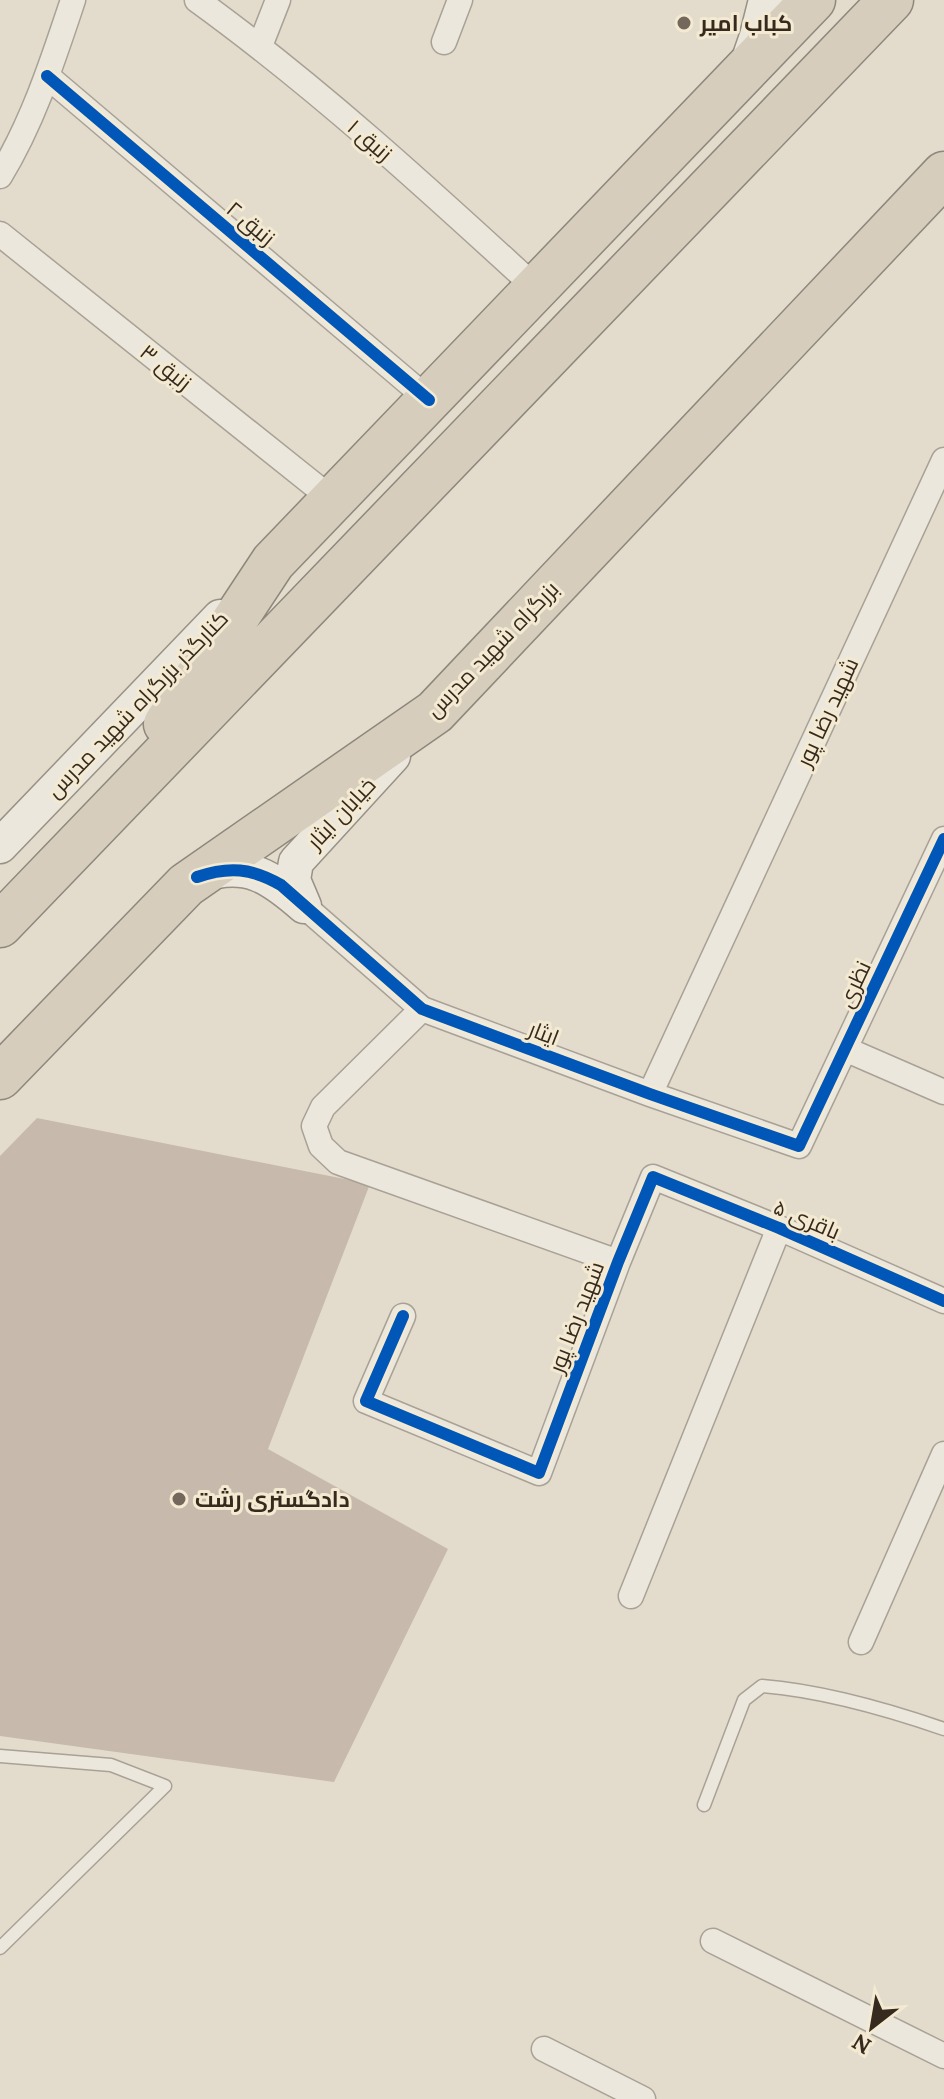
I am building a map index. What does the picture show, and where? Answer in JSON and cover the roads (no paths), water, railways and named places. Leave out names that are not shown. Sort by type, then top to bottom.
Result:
[{"type":"highway","points":[[105,816],[273,562],[813,0]]},
{"type":"highway","points":[[0,925],[891,0]]},
{"type":"highway","name":"بزرگراه شهید مدرس","points":[[0,1077],[186,885],[435,712],[944,174]]},
{"type":"street","points":[[0,176],[14,153],[47,76],[73,0]]},
{"type":"street","name":"زنبق ۱","points":[[197,0],[260,46],[443,202],[536,288]]},
{"type":"street","points":[[260,46],[278,0]]},
{"type":"street","points":[[444,42],[460,0]]},
{"type":"street","points":[[742,75],[757,36],[766,0]]},
{"type":"street","name":"زنبق ۲","points":[[47,76],[429,400]]},
{"type":"street","name":"زنبق ۳","points":[[0,234],[333,500]]},
{"type":"street","name":"شهید رضا پور","points":[[650,1094],[944,460]]},
{"type":"street","name":"کنارگذر بزرگراه شهید مدرس","points":[[0,846],[273,562]]},
{"type":"street","name":"خیابان ایثار","points":[[304,906],[292,873],[299,858],[435,712]]},
{"type":"street","name":"نظری","points":[[799,1146],[944,839]]},
{"type":"street","points":[[197,877],[221,870],[245,869],[281,885],[304,906]]},
{"type":"street","name":"ایثار","points":[[304,906],[422,1009],[799,1146]]},
{"type":"street","points":[[422,1009],[323,1107],[314,1126],[321,1146],[338,1162],[618,1262]]},
{"type":"street","points":[[845,1049],[944,1092]]},
{"type":"street","name":"شهید رضا پور","points":[[403,1316],[366,1401],[539,1473],[653,1177]]},
{"type":"street","name":"باقری ۵","points":[[653,1177],[779,1228],[944,1301]]},
{"type":"street","points":[[631,1596],[779,1228]]},
{"type":"street","points":[[861,1642],[944,1454]]},
{"type":"street","points":[[713,1941],[944,2056]]},
{"type":"street","points":[[544,2049],[643,2099]]},
{"type":"lane","points":[[704,1805],[744,1700],[762,1686],[781,1687],[888,1710],[944,1729]]},
{"type":"lane","points":[[0,1756],[111,1765],[165,1786],[0,1948]]},
{"type":"place","name":"کباب امیر","points":[[684,23]]},
{"type":"place","name":"دادگستری رشت","points":[[179,1499]]}]
